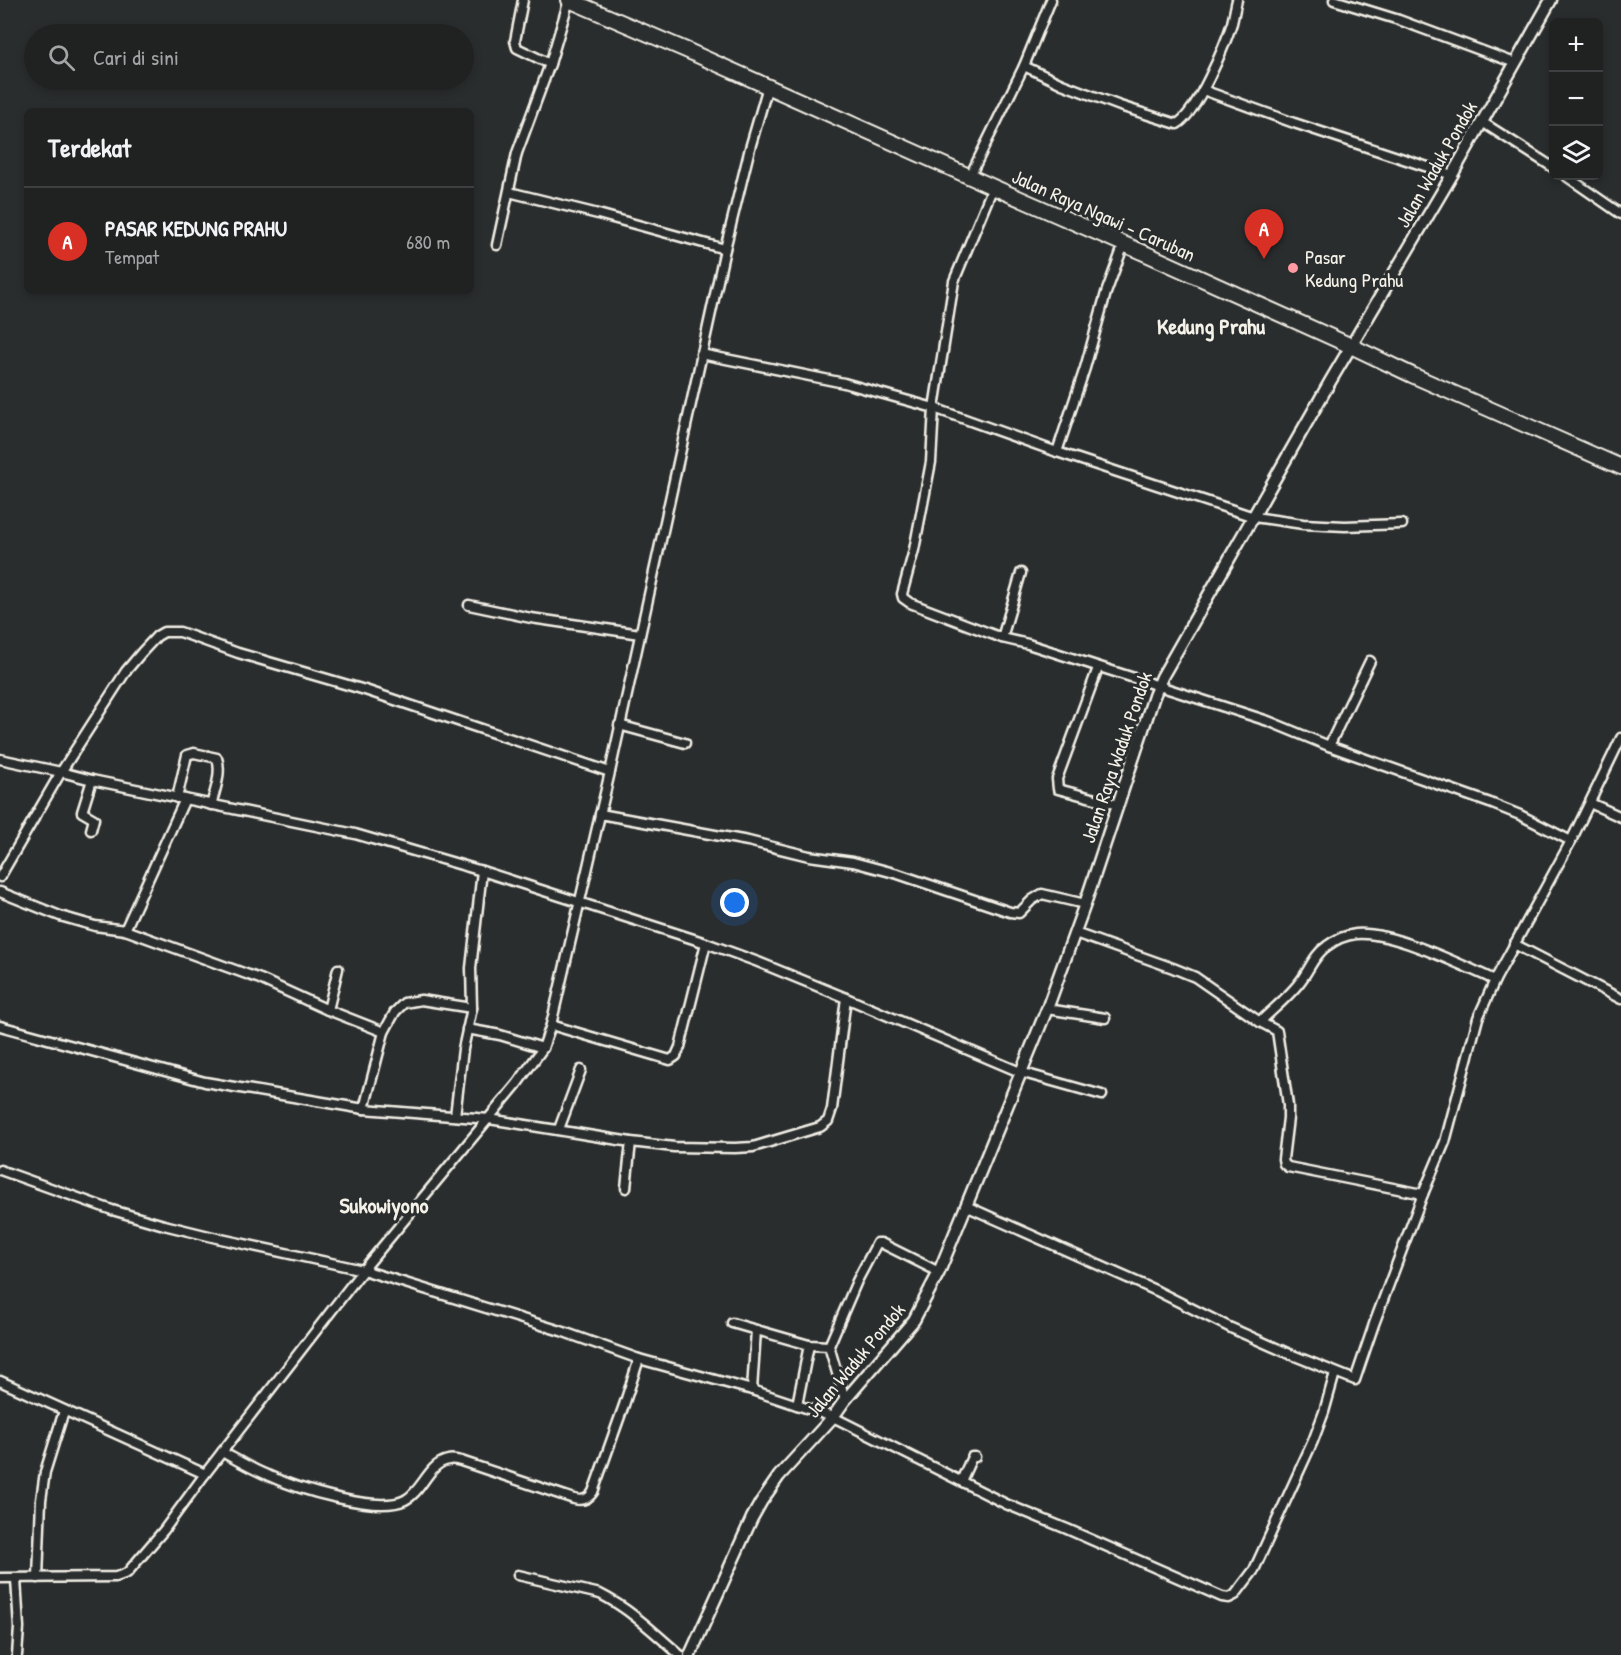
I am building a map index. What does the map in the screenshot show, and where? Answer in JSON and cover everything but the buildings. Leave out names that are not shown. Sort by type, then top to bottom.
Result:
[{"type":"highway","name":"Jalan Raya Ngawi - Caruban","points":[[569,0],[1124,244],[1621,467]]},
{"type":"street","points":[[523,0],[514,40],[515,45],[550,64]]},
{"type":"street","points":[[497,245],[517,153],[550,64],[569,0]]},
{"type":"street","points":[[970,176],[1024,66],[1051,0]]},
{"type":"street","points":[[1024,66],[1072,87],[1172,124],[1178,124],[1183,121],[1203,90],[1232,21],[1237,0]]},
{"type":"street","points":[[1334,0],[1399,20],[1515,63]]},
{"type":"street","name":"Jalan Waduk Pondok","points":[[1351,346],[1452,175],[1551,0]]},
{"type":"street","points":[[0,1578],[116,1577],[127,1573],[164,1530],[363,1269],[489,1119],[543,1048],[551,1025],[610,772],[725,249],[768,86]]},
{"type":"street","points":[[1203,90],[1294,123],[1452,175]]},
{"type":"street","points":[[1482,122],[1549,165]]},
{"type":"street","points":[[1572,180],[1621,214]]},
{"type":"street","points":[[993,187],[954,281],[934,408],[931,462],[903,598],[910,603],[1002,638],[1028,644],[1268,721],[1329,746],[1490,803],[1520,815],[1571,841]]},
{"type":"street","points":[[509,192],[725,249]]},
{"type":"street","points":[[1057,452],[1085,368],[1106,293],[1124,244]]},
{"type":"street","name":"Jalan Raya Waduk Pondok","points":[[1020,1071],[1047,1009],[1075,933],[1158,687],[1351,346]]},
{"type":"street","points":[[701,354],[844,383],[934,408],[1057,452],[1254,517],[1303,524],[1345,526],[1402,524]]},
{"type":"street","points":[[1002,638],[1021,573]]},
{"type":"street","points":[[469,605],[531,618],[640,634]]},
{"type":"street","points":[[0,877],[61,772],[126,671],[157,636],[164,632],[180,632],[238,653],[365,690],[610,772]]},
{"type":"street","points":[[1329,746],[1370,661]]},
{"type":"street","points":[[1098,668],[1057,778],[1058,789],[1118,805]]},
{"type":"street","points":[[619,725],[685,743]]},
{"type":"street","points":[[966,1206],[1157,1291],[1231,1328],[1355,1380],[1423,1194],[1445,1142],[1478,1018],[1495,980],[1571,841],[1621,738]]},
{"type":"street","points":[[125,930],[181,798],[187,754],[194,753],[217,758],[219,761],[218,780],[212,805]]},
{"type":"street","points":[[0,759],[371,837],[706,943],[758,962],[1020,1071],[1102,1095]]},
{"type":"street","points":[[91,830],[94,819],[82,812],[92,780]]},
{"type":"street","points":[[1590,803],[1621,817]]},
{"type":"street","points":[[600,814],[853,862],[898,874],[1010,912],[1019,913],[1042,894],[1085,904]]},
{"type":"street","points":[[455,1116],[461,1057],[472,1008],[471,968],[482,871]]},
{"type":"street","points":[[0,892],[60,916],[95,926],[125,930],[260,979],[384,1032]]},
{"type":"street","points":[[1075,933],[1195,977],[1260,1022],[1277,1031],[1288,1105],[1282,1159],[1284,1164],[1288,1167],[1423,1194]]},
{"type":"street","points":[[1260,1022],[1301,981],[1325,947],[1354,934],[1370,934],[1391,939],[1495,980]]},
{"type":"street","points":[[551,1025],[670,1060],[676,1056],[680,1047],[706,943]]},
{"type":"street","points":[[1514,944],[1621,999]]},
{"type":"street","points":[[328,1010],[338,969]]},
{"type":"street","points":[[0,1026],[205,1082],[364,1108],[489,1119],[632,1142],[674,1147],[735,1148],[753,1147],[820,1127],[828,1121],[832,1109],[846,998]]},
{"type":"street","points":[[364,1108],[384,1032],[395,1012],[404,1003],[421,1000],[472,1008]]},
{"type":"street","points":[[1047,1009],[1105,1018]]},
{"type":"street","points":[[467,1029],[500,1035],[543,1048]]},
{"type":"street","points":[[559,1129],[581,1070]]},
{"type":"street","name":"Jalan Waduk Pondok","points":[[690,1655],[761,1502],[780,1476],[914,1320],[939,1272],[1020,1071]]},
{"type":"street","points":[[626,1188],[632,1142]]},
{"type":"street","points":[[0,1170],[112,1210],[164,1225],[363,1269],[561,1331],[639,1359],[752,1390],[833,1417],[1006,1504],[1222,1597],[1235,1596],[1254,1570],[1313,1441],[1335,1373]]},
{"type":"street","points":[[845,1400],[829,1346],[857,1281],[878,1243],[939,1272]]},
{"type":"street","points":[[732,1323],[809,1345],[829,1346]]},
{"type":"street","points":[[752,1390],[756,1330]]},
{"type":"street","points":[[797,1405],[809,1345]]},
{"type":"street","points":[[222,1452],[268,1476],[334,1497],[366,1503],[391,1504],[404,1500],[414,1494],[437,1466],[447,1460],[461,1461],[581,1500],[590,1498],[639,1359]]},
{"type":"street","points":[[0,1381],[205,1474]]},
{"type":"street","points":[[38,1578],[41,1500],[45,1472],[64,1411]]},
{"type":"street","points":[[961,1481],[972,1457],[975,1457]]},
{"type":"street","points":[[518,1575],[600,1594],[611,1599],[633,1614],[680,1655]]},
{"type":"street","points":[[16,1579],[19,1628],[17,1655]]},
{"type":"place","name":"PASAR KEDUNG PRAHU","points":[[1264,259]]},
{"type":"place","name":"Pasar Kedung Prahu","points":[[1293,268]]},
{"type":"district","name":"Kedung Prahu","points":[[1211,326]]},
{"type":"district","name":"Sukowiyono","points":[[384,1205]]}]
